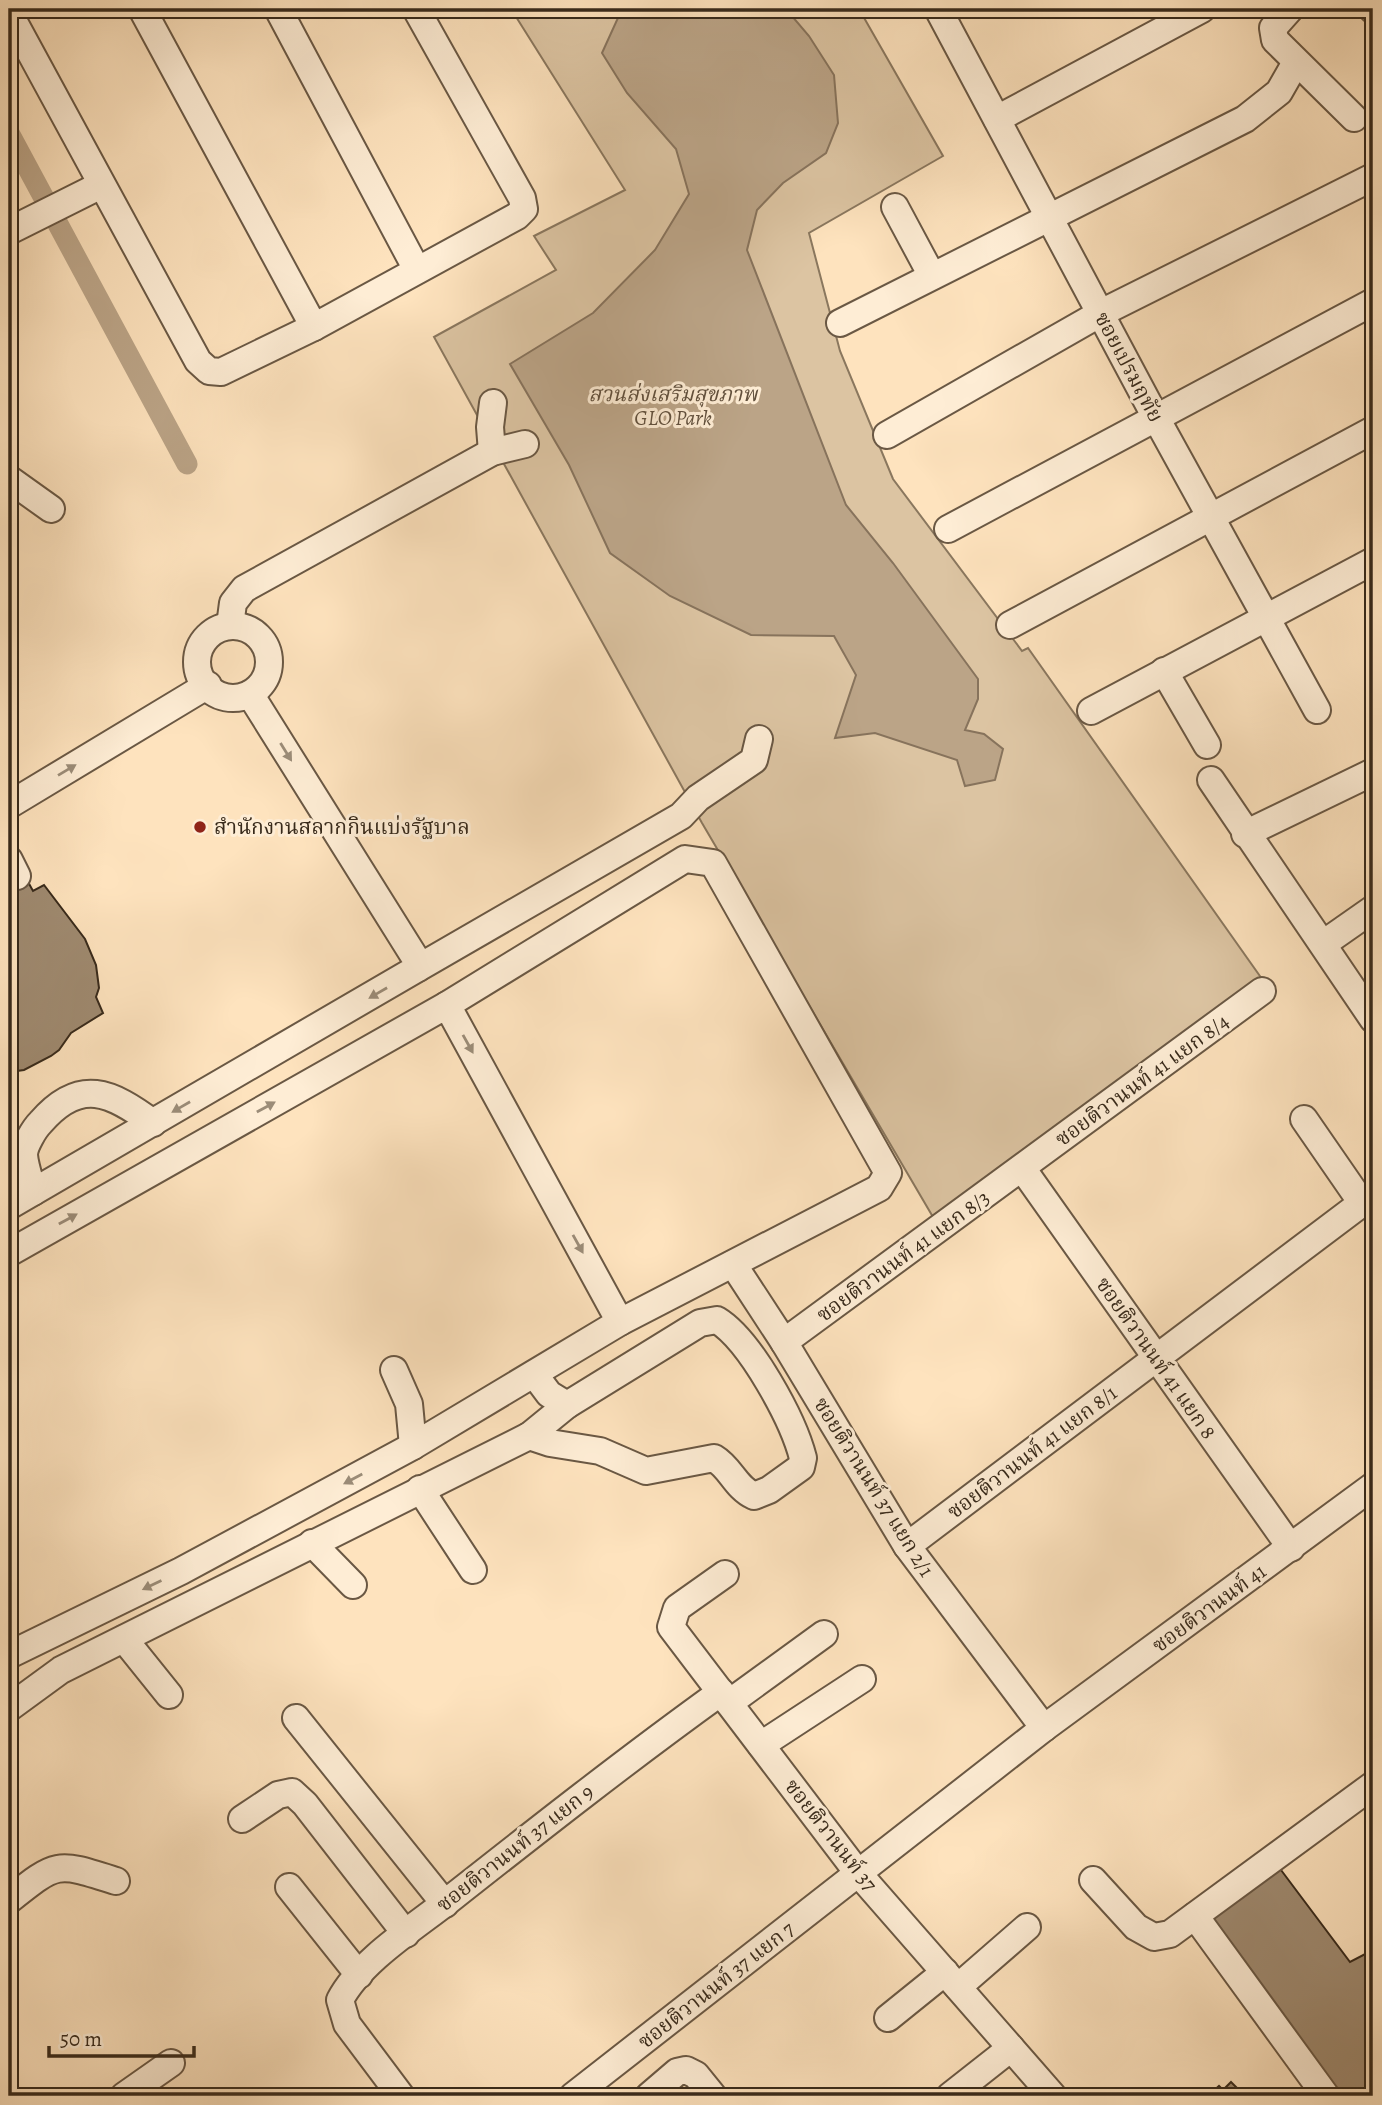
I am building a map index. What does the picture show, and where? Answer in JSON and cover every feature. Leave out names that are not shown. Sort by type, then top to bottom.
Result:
[{"type":"street","points":[[142,9],[314,327]]},
{"type":"street","points":[[278,9],[417,270]]},
{"type":"street","points":[[9,13],[198,360],[209,371],[221,372],[314,327],[517,216],[524,209],[522,198],[416,9]]},
{"type":"street","points":[[997,119],[1202,9]]},
{"type":"street","points":[[1290,9],[1273,28],[1275,40],[1295,64],[1354,118]]},
{"type":"street","name":"ซอยเปรมฤทัย","points":[[949,12],[997,119],[1155,416],[1317,710]]},
{"type":"street","points":[[840,323],[1245,120],[1279,92],[1295,64]]},
{"type":"street","points":[[887,435],[1101,313],[1373,177]]},
{"type":"street","points":[[9,232],[101,185]]},
{"type":"street","points":[[895,207],[932,276]]},
{"type":"street","points":[[948,529],[1155,416],[1373,302]]},
{"type":"street","points":[[492,452],[490,427],[493,403]]},
{"type":"street","points":[[1010,625],[1373,430]]},
{"type":"street","points":[[230,626],[233,603],[244,589],[492,452],[525,444]]},
{"type":"street","points":[[9,479],[51,509]]},
{"type":"street","points":[[1091,711],[1265,616],[1370,569]]},
{"type":"street","points":[[230,626],[253,632],[268,651],[267,676],[250,694],[225,697],[214,693],[208,685],[199,674],[198,652],[210,634],[230,626]]},
{"type":"street","points":[[1164,671],[1206,745]]},
{"type":"street","points":[[9,805],[208,685]]},
{"type":"street","points":[[250,694],[414,956],[418,968]]},
{"type":"street","points":[[9,1206],[681,816],[698,798],[754,760],[759,739]]},
{"type":"street","points":[[1245,834],[1373,772]]},
{"type":"street","points":[[1211,780],[1245,834],[1373,1019]]},
{"type":"street","points":[[9,1253],[447,1005],[685,859],[713,863],[888,1173],[879,1188],[621,1322],[413,1446],[181,1571],[9,1655]]},
{"type":"street","points":[[1323,944],[1373,909]]},
{"type":"street","name":"ซอยติวานนท์ 41 แยก 8/4","points":[[1022,1168],[1262,991]]},
{"type":"street","points":[[447,1005],[621,1322]]},
{"type":"street","points":[[33,1192],[24,1152],[37,1126],[52,1109],[74,1095],[104,1095],[122,1100],[153,1123]]},
{"type":"street","name":"ซอยติวานนท์ 41 แยก 8/1","points":[[907,1546],[1362,1203],[1304,1119]]},
{"type":"street","name":"ซอยติวานนท์ 41 แยก 8/3","points":[[784,1342],[1022,1168]]},
{"type":"street","name":"ซอยติวานนท์ 41 แยก 8","points":[[1022,1168],[1291,1548]]},
{"type":"street","name":"ซอยติวานนท์ 37 แยก 2/1","points":[[733,1264],[784,1342],[907,1546],[1044,1728]]},
{"type":"street","points":[[9,1708],[61,1670],[530,1436],[567,1405],[699,1323],[716,1320],[733,1329],[772,1390],[800,1449],[801,1467],[769,1490],[754,1496],[740,1489],[723,1464],[714,1458],[646,1471],[600,1451],[550,1443],[530,1436]]},
{"type":"street","points":[[394,1370],[409,1404],[413,1446]]},
{"type":"street","points":[[534,1374],[548,1394],[567,1405]]},
{"type":"street","name":"ซอยติวานนท์ 41","points":[[859,1873],[1044,1728],[1373,1486]]},
{"type":"street","points":[[420,1489],[473,1570]]},
{"type":"street","points":[[312,1544],[353,1585]]},
{"type":"street","name":"ซอยติวานนท์ 37","points":[[725,1574],[677,1608],[671,1627],[859,1873],[1053,2096]]},
{"type":"street","name":"ซอยติวานนท์ 37 แยก 9","points":[[401,2096],[347,2024],[340,2000],[359,1975],[406,1934],[612,1771],[824,1634]]},
{"type":"street","points":[[124,1639],[169,1695]]},
{"type":"street","points":[[761,1745],[862,1679]]},
{"type":"street","points":[[296,1718],[445,1903]]},
{"type":"street","points":[[1093,1880],[1136,1927],[1154,1937],[1170,1934],[1373,1786]]},
{"type":"street","points":[[242,1819],[278,1795],[292,1792],[305,1804],[406,1934]]},
{"type":"street","points":[[9,1900],[47,1870],[60,1866],[116,1881]]},
{"type":"street","name":"ซอยติวานนท์ 37 แยก 7","points":[[573,2096],[859,1873]]},
{"type":"street","points":[[289,1887],[359,1975]]},
{"type":"street","points":[[1195,1916],[1326,2096]]},
{"type":"street","points":[[888,2018],[952,1979],[1027,1927]]},
{"type":"street","points":[[950,2096],[1011,2048]]},
{"type":"street","points":[[124,2096],[171,2063]]},
{"type":"street","points":[[649,2096],[677,2072],[686,2070],[696,2075],[713,2096]]},
{"type":"green space","name":"สวนส่งเสริมสุขภาพ GLO Park","points":[[517,9],[859,9],[943,156],[809,233],[840,351],[893,479],[1022,651],[1028,648],[1262,979],[933,1217],[702,823],[434,337],[556,270],[534,236],[625,190],[513,12]]},
{"type":"shaded area","points":[[622,9],[786,9],[809,36],[834,75],[838,123],[826,153],[783,183],[757,210],[747,250],[846,505],[893,563],[978,679],[978,699],[965,730],[984,734],[1003,749],[995,780],[965,786],[957,760],[875,733],[835,738],[856,675],[834,636],[751,635],[670,596],[610,553],[569,465],[510,364],[593,313],[655,250],[689,194],[676,149],[627,93],[602,53]]},
{"type":"building","points":[[27,880],[33,891],[44,885],[85,939],[96,965],[99,988],[96,997],[103,1013],[71,1033],[51,1056],[24,1070],[9,1072],[9,891]]},
{"type":"building","points":[[1278,1866],[1350,1962],[1373,1950],[1373,2096],[1333,2096],[1208,1918]]},
{"type":"building","points":[[1231,2082],[1245,2096],[1208,2096],[1219,2086],[1223,2090]]},
{"type":"waterway","points":[[9,133],[187,464]]},
{"type":"place","name":"สำนักงานสลากกินแบ่งรัฐบาล","points":[[200,827]]}]
